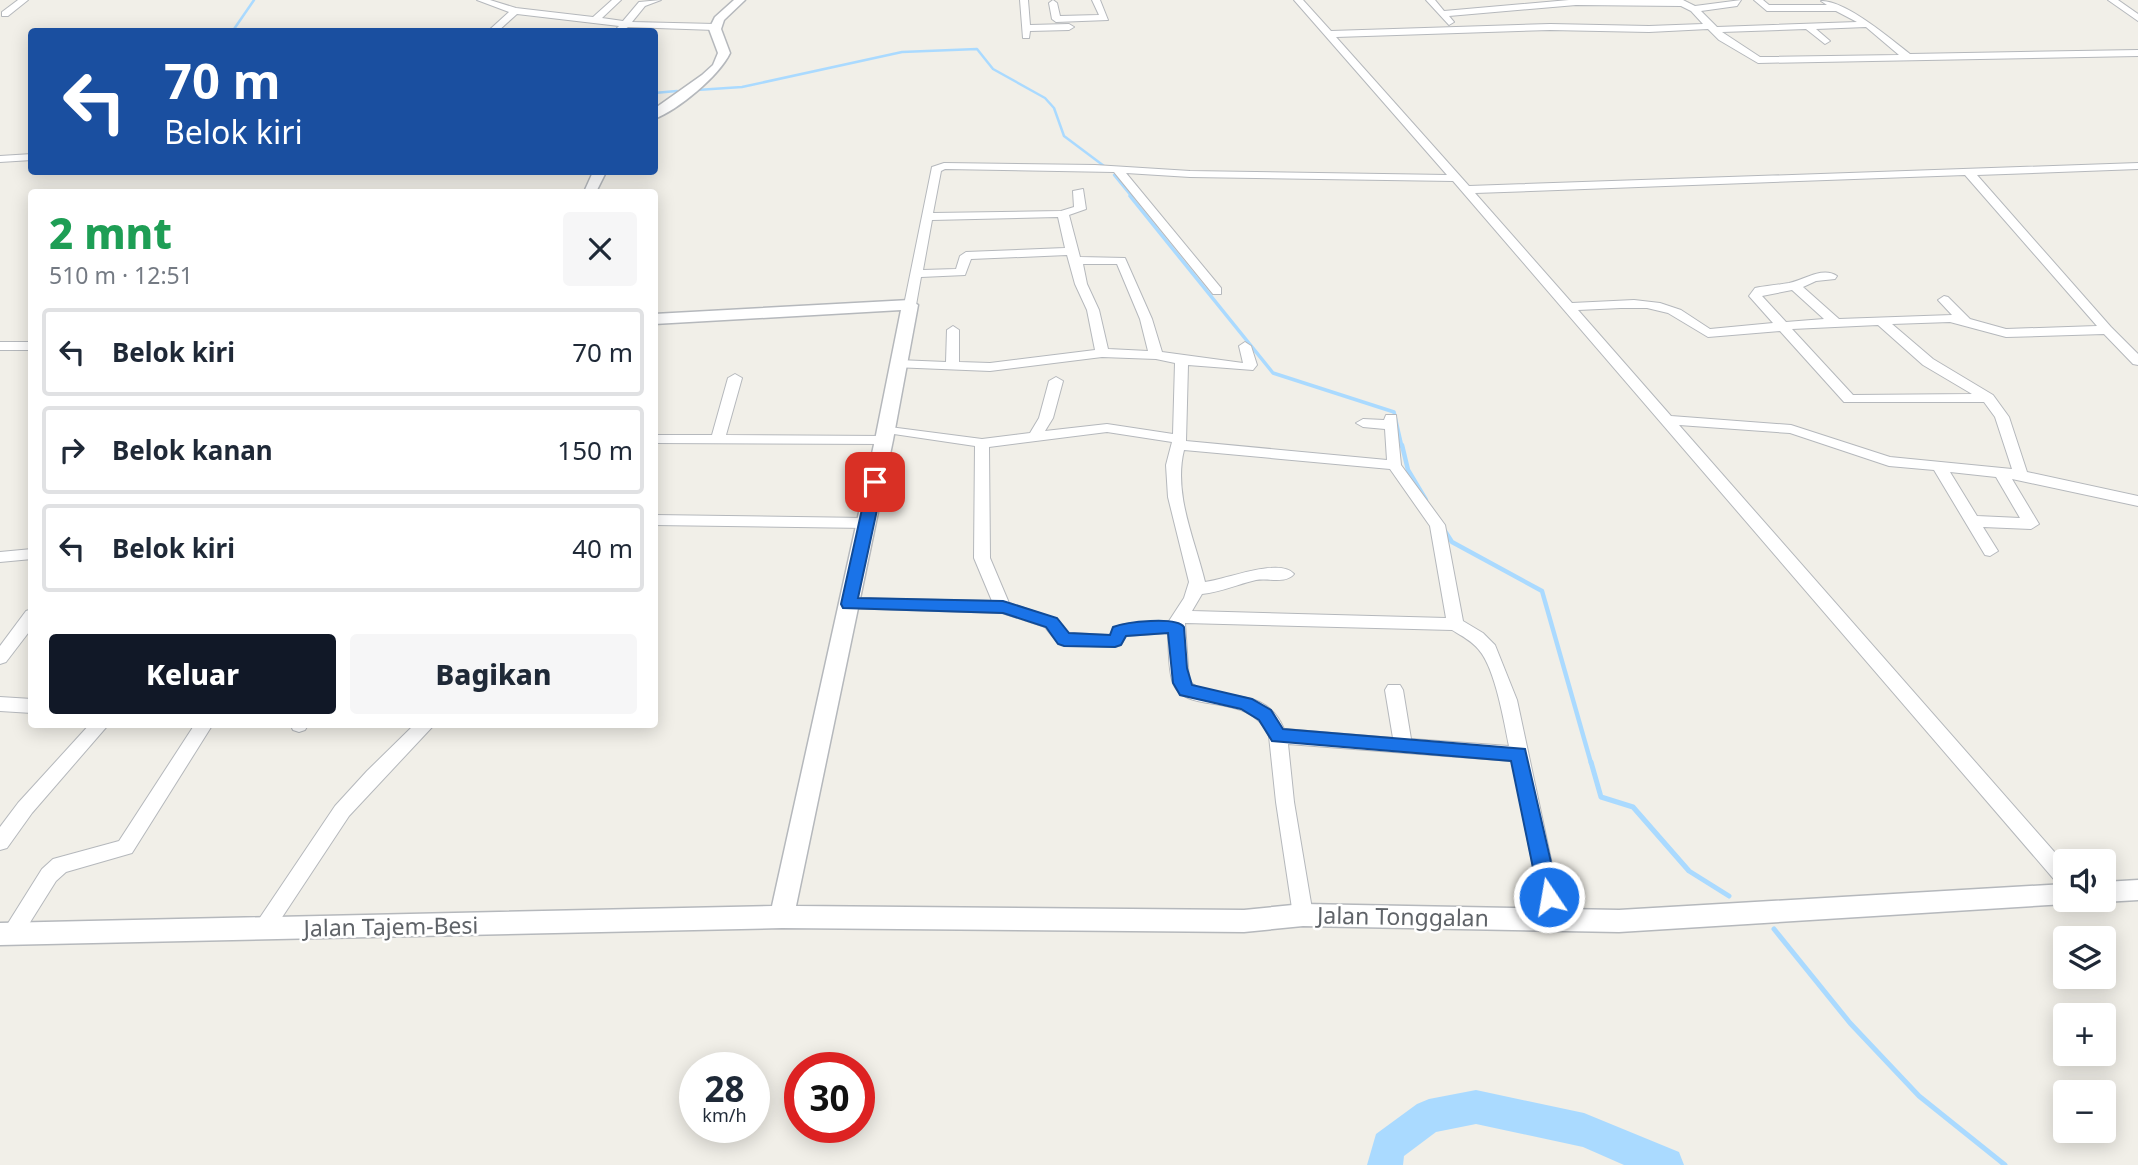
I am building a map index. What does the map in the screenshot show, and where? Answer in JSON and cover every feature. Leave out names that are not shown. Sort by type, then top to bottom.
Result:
[{"type":"street","points":[[5,14],[24,0]]},
{"type":"street","points":[[481,0],[515,10],[544,9],[597,19],[622,27],[715,27]]},
{"type":"street","points":[[597,19],[617,0]]},
{"type":"street","points":[[622,27],[642,4],[657,0]]},
{"type":"street","points":[[658,112],[718,66],[724,53],[715,27],[719,19],[740,0]]},
{"type":"street","points":[[1024,0],[1060,19],[1105,18],[1096,0]]},
{"type":"street","points":[[1298,0],[1569,307],[2053,864]]},
{"type":"street","points":[[1430,0],[1455,30]]},
{"type":"street","points":[[1487,0],[1501,10]]},
{"type":"street","points":[[1758,0],[1767,8]]},
{"type":"street","points":[[2112,0],[2138,18]]},
{"type":"street","points":[[1825,1],[1868,24],[1909,58]]},
{"type":"street","points":[[1443,14],[1501,10],[1551,2],[1683,3],[1694,9],[1711,28],[1758,60],[2138,53]]},
{"type":"street","points":[[1551,2],[1570,27]]},
{"type":"street","points":[[1694,9],[1736,2],[1767,8],[1836,8]]},
{"type":"street","points":[[495,28],[515,10]]},
{"type":"street","points":[[1042,11],[1026,33],[1092,26]]},
{"type":"street","points":[[1330,34],[1570,27],[1649,29],[1868,24]]},
{"type":"street","points":[[1808,26],[1825,41]]},
{"type":"street","points":[[0,159],[28,157]]},
{"type":"street","points":[[782,917],[886,435],[936,169],[944,166],[1118,170],[1459,184],[2138,166]]},
{"type":"street","points":[[1118,170],[1217,291]]},
{"type":"street","points":[[1968,172],[2107,330],[2138,361]]},
{"type":"street","points":[[928,217],[1061,214],[1080,209],[1079,191]]},
{"type":"street","points":[[1061,214],[1065,218],[1081,284],[1093,310],[1102,353]]},
{"type":"street","points":[[915,274],[961,272],[966,256],[1073,256],[1121,261],[1146,319],[1156,355]]},
{"type":"street","points":[[1831,276],[1813,278],[1795,286],[1759,291],[1755,296],[1849,399],[1988,398]]},
{"type":"street","points":[[1795,286],[1836,323]]},
{"type":"street","points":[[1944,300],[1964,320]]},
{"type":"street","points":[[658,319],[910,305]]},
{"type":"street","points":[[1569,307],[1642,306],[1667,309],[1681,314],[1708,333],[1930,317],[1964,320],[2006,333],[2107,330]]},
{"type":"street","points":[[1881,321],[1928,362],[1988,398],[2002,417],[2021,475]]},
{"type":"street","points":[[951,367],[953,330]]},
{"type":"street","points":[[0,346],[28,346]]},
{"type":"street","points":[[898,363],[990,367],[1102,353],[1156,355],[1248,368],[1250,365],[1245,346]]},
{"type":"street","points":[[1182,360],[1180,442],[1173,465],[1175,497],[1197,582],[1192,600],[1177,622],[1181,683],[1186,691],[1246,704],[1265,715],[1278,736],[1285,802],[1303,915]]},
{"type":"street","points":[[719,439],[735,378]]},
{"type":"street","points":[[1035,436],[1045,418],[1056,381]]},
{"type":"street","points":[[1666,420],[1791,429],[1889,461],[2000,471],[2138,501]]},
{"type":"street","points":[[1363,423],[1391,422],[1394,465],[1437,525],[1455,624]]},
{"type":"street","points":[[658,439],[886,435],[982,443],[1107,428],[1180,442],[1394,465]]},
{"type":"street","points":[[982,443],[982,558],[1003,607]]},
{"type":"street","points":[[1940,466],[1990,551]]},
{"type":"street","points":[[1972,521],[2031,524],[2000,471]]},
{"type":"street","points":[[658,520],[866,523]]},
{"type":"street","points":[[0,557],[28,554]]},
{"type":"street","points":[[1196,589],[1211,588],[1255,575],[1286,574]]},
{"type":"street","points":[[849,604],[1003,607],[1051,623],[1064,639],[1115,641],[1119,632],[1124,630],[1177,622],[1455,624],[1477,637],[1493,655],[1508,700],[1549,897],[1557,919]]},
{"type":"street","points":[[1,656],[28,620]]},
{"type":"street","points":[[1394,690],[1403,744]]},
{"type":"street","points":[[0,704],[28,706]]},
{"type":"street","points":[[0,842],[26,808],[97,728]]},
{"type":"street","points":[[6,934],[49,875],[60,865],[125,847],[202,728]]},
{"type":"street","points":[[264,928],[342,811],[373,776],[423,728]]},
{"type":"street","points":[[1278,736],[1519,754]]},
{"type":"street","points":[[2116,891],[2138,890]]},
{"type":"street","name":"Jalan Tonggalan","points":[[782,917],[1244,921],[1303,915],[1619,921],[2053,895]]},
{"type":"street","name":"Jalan Tajem-Besi","points":[[6,934],[782,917]]},
{"type":"waterway","points":[[235,28],[254,0]]},
{"type":"waterway","points":[[697,90],[742,87],[902,52],[977,49],[993,69],[1045,98],[1054,108],[1064,136],[1104,166]]},
{"type":"waterway","points":[[658,93],[677,91]]},
{"type":"waterway","points":[[1114,175],[1132,197]]},
{"type":"waterway","points":[[1130,196],[1273,373],[1394,412],[1402,447]]},
{"type":"waterway","points":[[1402,445],[1408,470],[1426,500]]},
{"type":"waterway","points":[[1443,528],[1452,542],[1542,591],[1591,763]]},
{"type":"waterway","points":[[1591,762],[1601,797],[1633,807],[1689,871],[1729,896]]},
{"type":"waterway","points":[[1774,929],[1850,1023],[1919,1096],[2005,1165]]},
{"type":"waterway","points":[[1385,1165],[1388,1146],[1429,1116],[1476,1107],[1584,1130],[1666,1165]]},
{"type":"route","points":[[875,482],[849,604],[1003,607],[1024,612],[1055,625],[1064,639],[1115,641],[1119,632],[1124,630],[1175,627],[1181,683],[1186,691],[1246,704],[1265,715],[1278,736],[1519,754],[1549,897]]}]
